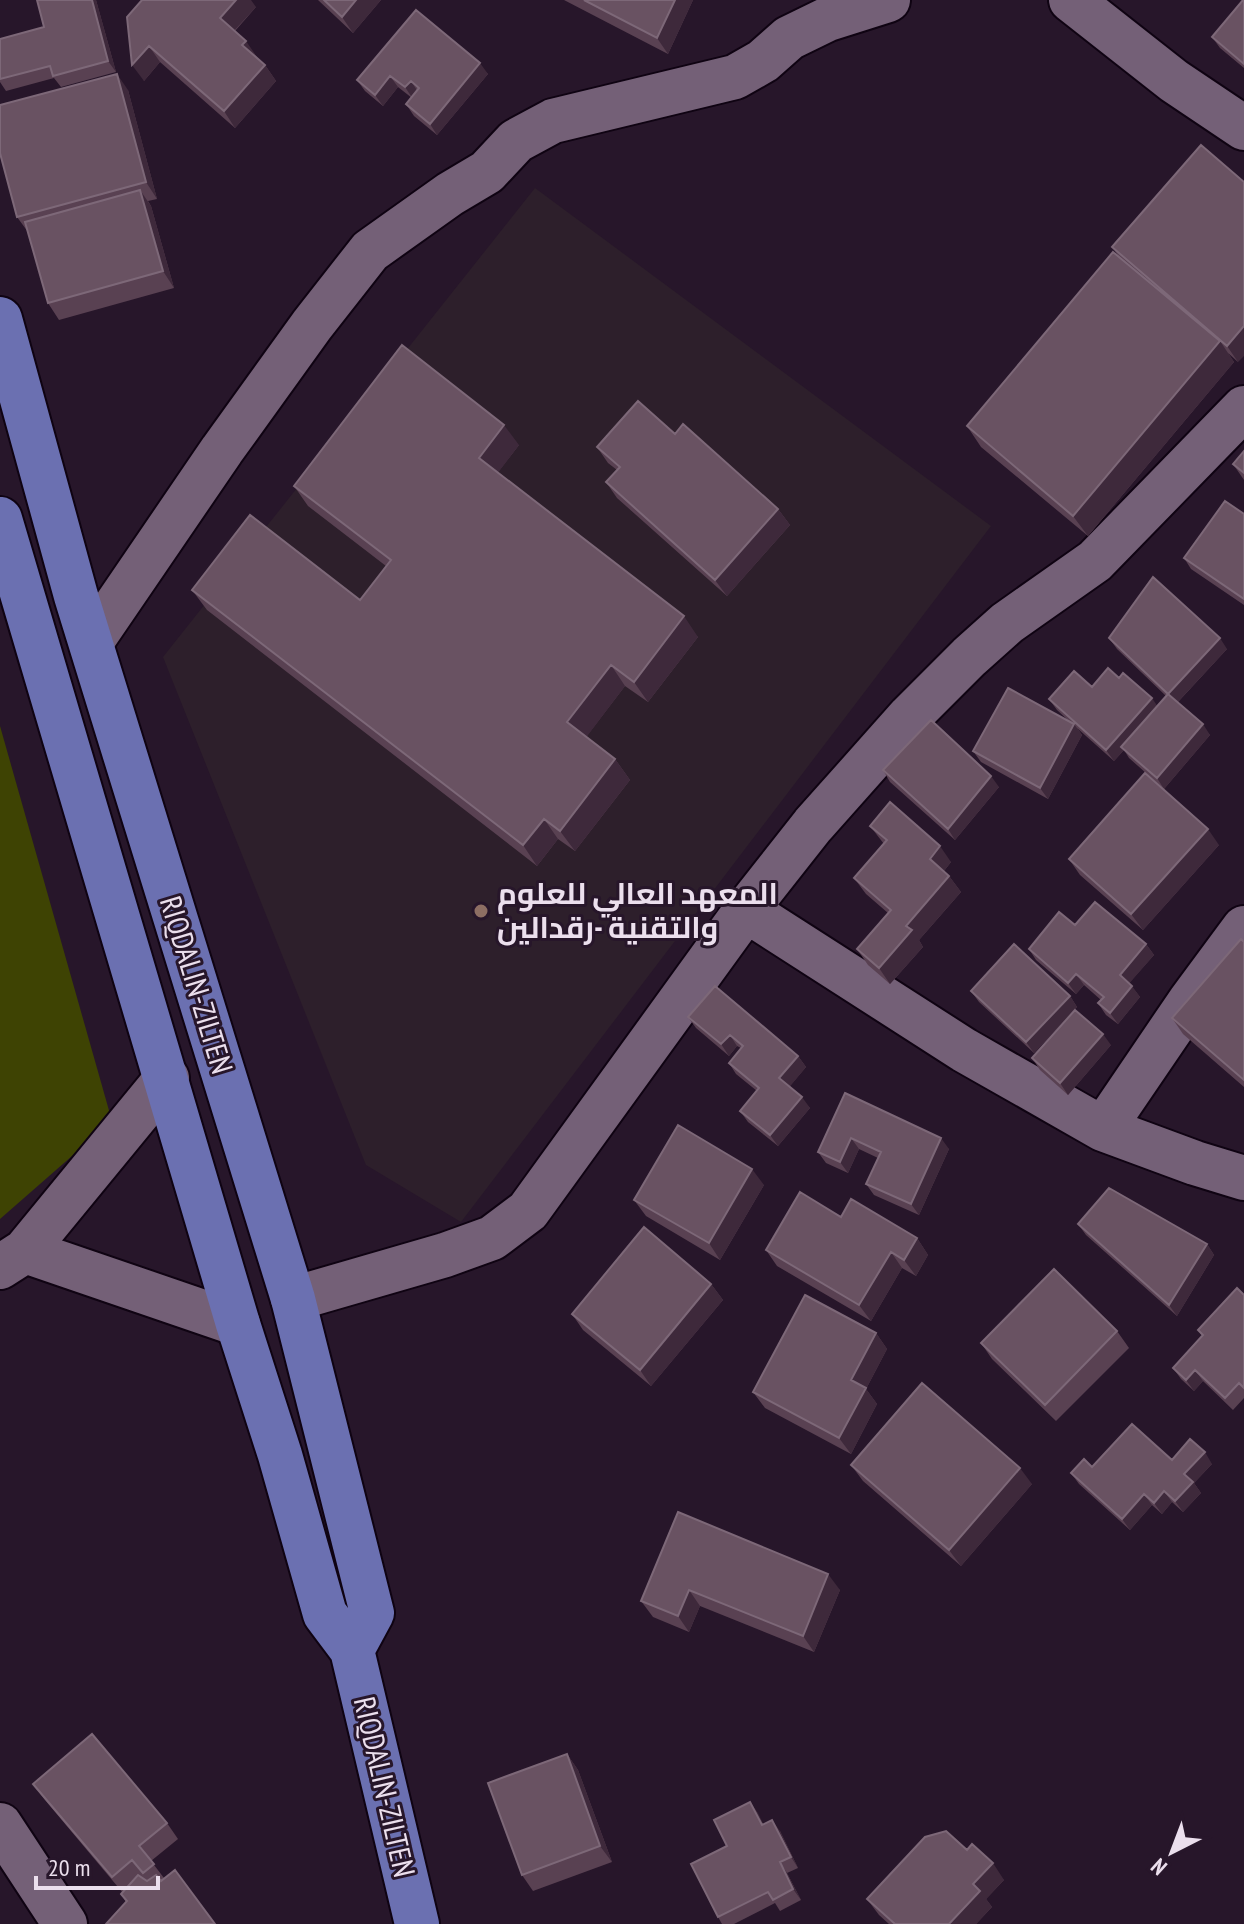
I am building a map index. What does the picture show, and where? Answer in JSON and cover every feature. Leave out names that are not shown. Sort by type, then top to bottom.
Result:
[{"type":"main road","name":"RIQDALIN-ZILTEN","points":[[0,319],[91,642],[293,1299],[372,1613],[352,1650]]},
{"type":"main road","name":"RIQDALIN-ZILTEN","points":[[0,519],[325,1614],[352,1650],[417,1924]]},
{"type":"street","points":[[91,642],[231,437],[370,251],[450,194],[487,172],[516,141],[553,121],[735,77],[763,61],[789,38],[828,19],[888,0]]},
{"type":"street","points":[[1071,0],[1174,81],[1244,128]]},
{"type":"street","points":[[293,1299],[492,1238],[528,1211],[746,910],[813,825],[910,716],[1007,623],[1095,561],[1244,408]]},
{"type":"street","points":[[746,910],[964,1050],[1103,1129],[1244,1178]]},
{"type":"street","points":[[1103,1129],[1244,928]]},
{"type":"street","points":[[167,1078],[12,1259],[238,1324]]},
{"type":"street","points":[[0,1825],[65,1924]]},
{"type":"shaded area","name":"المعهد العالي للعلوم والتقنية -رقدالين","points":[[535,188],[991,526],[461,1222],[366,1165],[163,657]]},
{"type":"green space","points":[[0,726],[112,1121],[0,1219]]},
{"type":"building","points":[[37,0],[92,0],[108,61],[53,76],[50,66],[0,79],[0,39],[44,27]]},
{"type":"building","points":[[142,0],[236,0],[220,18],[246,41],[242,45],[265,65],[224,111],[149,46],[132,65],[127,17]]},
{"type":"building","points":[[324,0],[356,0],[342,17]]},
{"type":"building","points":[[584,0],[675,0],[657,38]]},
{"type":"building","points":[[1244,0],[1244,64],[1212,37]]},
{"type":"building","points":[[416,10],[480,63],[430,124],[406,104],[419,88],[411,81],[405,87],[390,76],[375,95],[357,80]]},
{"type":"building","points":[[117,74],[146,182],[17,217],[0,153],[0,105]]},
{"type":"building","points":[[1201,145],[1244,182],[1244,326],[1227,346],[1112,247]]},
{"type":"building","points":[[140,190],[163,271],[48,303],[25,222]]},
{"type":"building","points":[[1113,252],[1220,341],[1073,516],[967,426]]},
{"type":"building","points":[[402,345],[504,425],[479,458],[684,616],[634,682],[611,665],[567,722],[615,759],[560,831],[544,819],[523,845],[192,590],[250,515],[360,600],[391,560],[294,486]]},
{"type":"building","points":[[638,401],[675,434],[683,424],[778,509],[715,580],[606,482],[620,467],[597,447]]},
{"type":"building","points":[[1244,451],[1244,473],[1233,464]]},
{"type":"building","points":[[1225,501],[1244,514],[1244,599],[1184,558]]},
{"type":"building","points":[[1153,577],[1220,638],[1168,694],[1109,638]]},
{"type":"building","points":[[1108,668],[1119,678],[1123,673],[1152,698],[1106,750],[1049,699],[1074,671],[1092,687]]},
{"type":"building","points":[[1008,688],[1074,724],[1040,788],[973,751]]},
{"type":"building","points":[[1168,694],[1203,724],[1157,778],[1121,747]]},
{"type":"building","points":[[931,720],[991,776],[948,829],[883,770]]},
{"type":"building","points":[[1145,773],[1208,829],[1131,914],[1069,859]]},
{"type":"building","points":[[890,802],[940,846],[930,859],[949,876],[906,926],[912,930],[879,968],[857,949],[891,910],[854,878],[887,840],[870,826]]},
{"type":"building","points":[[1095,902],[1146,944],[1120,975],[1132,986],[1110,1013],[1098,1003],[1104,997],[1076,974],[1068,983],[1029,949],[1059,912],[1075,925]]},
{"type":"building","points":[[1241,939],[1244,942],[1244,1080],[1172,1018]]},
{"type":"building","points":[[1014,944],[1070,996],[1026,1042],[971,991]]},
{"type":"building","points":[[715,986],[798,1056],[779,1078],[802,1097],[770,1135],[740,1111],[759,1088],[729,1063],[743,1046],[730,1035],[721,1044],[688,1017]]},
{"type":"building","points":[[1075,1010],[1103,1034],[1060,1083],[1032,1058]]},
{"type":"building","points":[[845,1093],[941,1138],[911,1204],[866,1184],[881,1152],[851,1138],[840,1162],[818,1152]]},
{"type":"building","points":[[678,1125],[752,1169],[709,1243],[634,1200]]},
{"type":"building","points":[[1109,1188],[1207,1244],[1169,1305],[1078,1224]]},
{"type":"building","points":[[800,1192],[841,1217],[851,1199],[917,1238],[904,1260],[891,1252],[859,1305],[766,1250]]},
{"type":"building","points":[[644,1227],[711,1284],[640,1370],[572,1314]]},
{"type":"building","points":[[1054,1269],[1117,1331],[1045,1405],[981,1343]]},
{"type":"building","points":[[1237,1288],[1244,1295],[1244,1388],[1239,1383],[1225,1398],[1195,1370],[1186,1380],[1173,1368],[1203,1335],[1198,1330]]},
{"type":"building","points":[[805,1295],[876,1333],[851,1380],[866,1388],[839,1438],[753,1392]]},
{"type":"building","points":[[922,1383],[1020,1468],[949,1550],[851,1465]]},
{"type":"building","points":[[1132,1424],[1172,1460],[1190,1439],[1205,1452],[1184,1474],[1193,1482],[1175,1501],[1164,1491],[1154,1503],[1144,1494],[1122,1519],[1071,1473],[1084,1459],[1092,1467]]},
{"type":"building","points":[[678,1512],[828,1574],[803,1636],[689,1590],[678,1616],[641,1601]]},
{"type":"building","points":[[92,1734],[167,1823],[139,1846],[154,1864],[143,1873],[132,1860],[112,1877],[33,1784]]},
{"type":"building","points":[[567,1754],[600,1846],[522,1875],[488,1783]]},
{"type":"building","points":[[750,1802],[762,1825],[772,1820],[791,1857],[780,1862],[793,1889],[773,1900],[768,1892],[718,1917],[691,1864],[727,1846],[714,1820]]},
{"type":"building","points":[[946,1831],[967,1850],[972,1844],[993,1863],[973,1884],[980,1891],[949,1924],[895,1924],[867,1899],[925,1837]]},
{"type":"building","points":[[175,1870],[215,1924],[106,1924],[127,1901],[121,1894],[138,1875],[147,1881],[156,1875],[161,1881]]},
{"type":"place","name":"المعهد العالي للعلوم والتقنية -رقدالين","points":[[481,911]]}]
